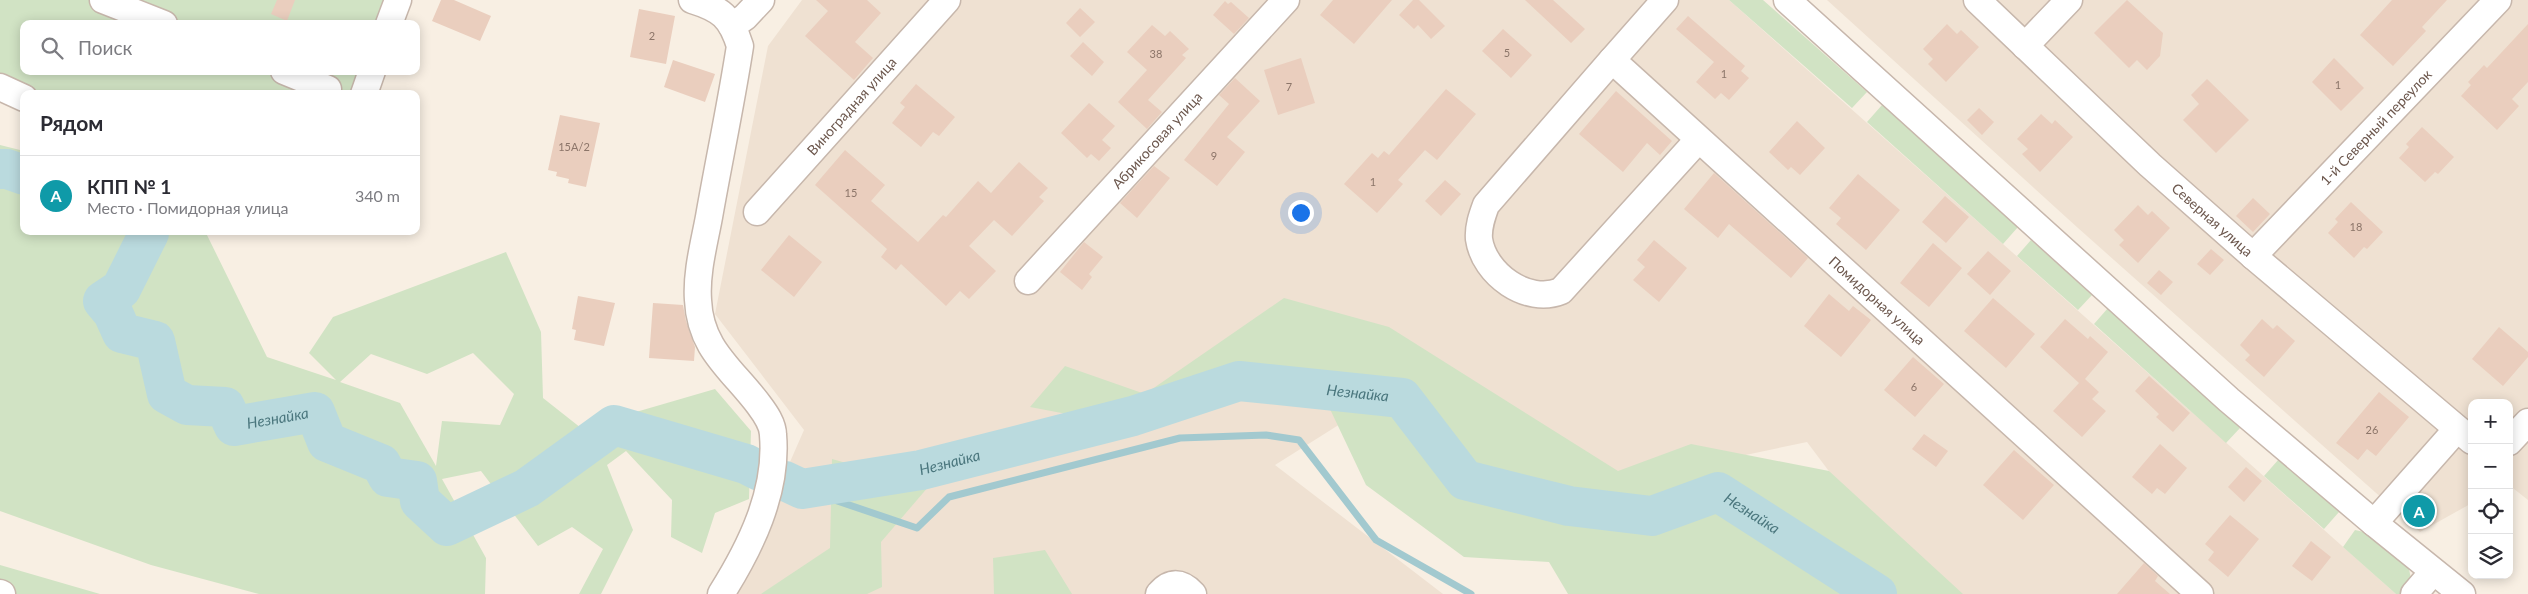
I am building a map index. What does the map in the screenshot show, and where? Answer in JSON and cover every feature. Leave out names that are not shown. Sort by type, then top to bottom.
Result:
[{"type":"street","points":[[103,0],[160,15]]},
{"type":"street","points":[[390,20],[398,0]]},
{"type":"street","points":[[692,0],[714,7],[726,16],[740,46],[701,260],[697,298],[698,310],[707,340],[716,356],[759,404],[774,434],[772,466],[762,514],[733,575],[721,594]]},
{"type":"street","points":[[732,26],[745,17],[761,0]]},
{"type":"street","name":"Виноградная улица","points":[[757,212],[947,0]]},
{"type":"street","name":"Абрикосовая улица","points":[[1028,281],[1286,0]]},
{"type":"street","points":[[1665,0],[1486,205],[1479,226],[1479,237],[1484,257],[1495,271],[1512,285],[1528,292],[1544,295],[1561,291],[1698,140]]},
{"type":"street","points":[[1787,0],[2215,387],[2374,523],[2462,594]]},
{"type":"street","name":"Северная улица","points":[[1977,0],[2150,164],[2253,256],[2465,435]]},
{"type":"street","points":[[2025,46],[2069,0]]},
{"type":"street","name":"1-й Северный переулок","points":[[2253,256],[2498,0]]},
{"type":"street","name":"Помидорная улица","points":[[1612,60],[2200,594]]},
{"type":"street","points":[[294,75],[328,89]]},
{"type":"street","points":[[365,90],[371,75]]},
{"type":"street","points":[[0,88],[20,96]]},
{"type":"street","points":[[2513,438],[2528,422]]},
{"type":"street","points":[[2374,523],[2465,435]]},
{"type":"street","points":[[2414,594],[2433,572]]},
{"type":"street","points":[[1159,594],[1166,586],[1174,583],[1181,584],[1193,594]]},
{"type":"shaded area","points":[[802,0],[1729,0],[2396,594],[1921,594],[1807,442],[1560,494],[1356,414],[1275,465],[1443,594],[732,594],[804,430],[715,314],[768,46]]},
{"type":"shaded area","points":[[1827,0],[2528,0],[2528,500],[2513,488],[2513,399],[2468,399],[2468,505],[2420,532],[2078,228]]},
{"type":"green space","points":[[0,0],[394,0],[386,20],[20,20],[20,75],[366,75],[360,90],[20,90],[20,95],[0,100]]},
{"type":"green space","points":[[1729,0],[1763,0],[1867,92],[1852,108]]},
{"type":"green space","points":[[1882,105],[2018,227],[2003,244],[1867,122]]},
{"type":"green space","points":[[0,145],[20,150],[20,235],[207,235],[267,357],[336,380],[309,353],[333,317],[506,252],[541,332],[543,398],[581,428],[715,389],[751,431],[749,499],[715,513],[702,553],[671,537],[672,500],[626,451],[607,465],[633,530],[601,594],[579,594],[603,549],[572,527],[538,546],[481,471],[442,479],[486,558],[485,594],[259,594],[151,565],[0,511]],"holes":[[[473,353],[514,394],[500,425],[442,421],[436,466],[400,403],[340,382],[371,354],[427,374]]]},
{"type":"green space","points":[[2031,240],[2092,295],[2078,310],[2017,256]]},
{"type":"green space","points":[[1284,298],[1389,327],[1618,471],[1691,444],[1829,471],[1963,594],[1568,594],[1549,562],[1464,557],[1366,485],[1311,369],[1146,429],[1030,407],[1065,366],[1145,394]]},
{"type":"green space","points":[[2108,308],[2240,428],[2226,443],[2094,324]]},
{"type":"green space","points":[[832,459],[929,486],[881,542],[882,587],[867,594],[761,594],[830,548]]},
{"type":"green space","points":[[2279,459],[2339,512],[2324,529],[2264,476]]},
{"type":"green space","points":[[2355,530],[2364,532],[2409,569],[2411,579],[2402,594],[2396,594],[2343,547]]},
{"type":"green space","points":[[1045,550],[1072,594],[994,594],[993,558]]},
{"type":"green space","points":[[0,565],[100,594],[0,594]]},
{"type":"building","points":[[277,0],[295,0],[287,20],[271,14]]},
{"type":"building","points":[[441,0],[454,0],[491,16],[480,41],[432,21]]},
{"type":"building","points":[[816,0],[867,0],[881,13],[855,42],[873,58],[854,80],[805,36],[828,11]]},
{"type":"building","points":[[1333,0],[1392,0],[1354,44],[1320,15]]},
{"type":"building","points":[[1413,0],[1419,0],[1445,26],[1431,39],[1418,25],[1414,29],[1399,15]]},
{"type":"building","points":[[1525,0],[1553,0],[1585,29],[1571,43]]},
{"type":"building","points":[[2127,0],[2163,33],[2160,56],[2147,70],[2137,60],[2129,68],[2094,33]]},
{"type":"building","points":[[2392,0],[2447,0],[2422,27],[2426,31],[2393,66],[2360,35]]},
{"type":"building","points":[[1225,1],[1228,4],[1231,2],[1249,18],[1234,34],[1213,15]]},
{"type":"building","points":[[1080,8],[1095,22],[1080,37],[1066,23]]},
{"type":"building","points":[[639,9],[675,16],[666,64],[630,57]]},
{"type":"building","points":[[1688,16],[1745,66],[1741,71],[1749,78],[1729,100],[1721,93],[1715,99],[1696,82],[1714,62],[1676,29]]},
{"type":"building","points":[[1947,24],[1957,34],[1961,30],[1979,47],[1946,82],[1928,64],[1933,59],[1923,49]]},
{"type":"building","points":[[2528,24],[2528,82],[2512,99],[2519,106],[2497,130],[2461,96],[2471,85],[2468,82],[2484,65],[2487,68]]},
{"type":"building","points":[[1152,25],[1165,36],[1170,31],[1189,49],[1182,55],[1186,58],[1148,100],[1162,112],[1147,129],[1118,102],[1147,70],[1127,52]]},
{"type":"building","points":[[1503,29],[1532,55],[1511,78],[1482,51]]},
{"type":"building","points":[[1083,42],[1104,62],[1092,76],[1070,56]]},
{"type":"building","points":[[1301,58],[1315,103],[1278,115],[1264,70]]},
{"type":"building","points":[[2334,58],[2364,88],[2341,111],[2312,82]]},
{"type":"building","points":[[673,60],[715,74],[705,102],[664,87]]},
{"type":"building","points":[[1235,78],[1260,101],[1227,137],[1245,152],[1217,186],[1184,160],[1229,104],[1219,95]]},
{"type":"building","points":[[2207,79],[2249,120],[2216,153],[2183,120],[2199,104],[2191,95]]},
{"type":"building","points":[[916,84],[955,117],[939,136],[933,132],[921,147],[892,123],[905,107],[900,103]]},
{"type":"building","points":[[1446,89],[1476,114],[1437,160],[1425,150],[1398,180],[1403,184],[1377,213],[1344,184],[1372,153],[1378,158],[1384,151],[1389,155]]},
{"type":"building","points":[[1616,91],[1672,141],[1660,155],[1647,143],[1623,172],[1579,134]]},
{"type":"building","points":[[1089,103],[1115,126],[1102,140],[1111,148],[1099,161],[1091,154],[1087,158],[1061,133]]},
{"type":"building","points":[[1979,108],[1994,122],[1982,135],[1967,120]]},
{"type":"building","points":[[2041,114],[2052,124],[2055,120],[2073,137],[2040,172],[2022,154],[2028,149],[2017,139]]},
{"type":"building","points":[[560,115],[600,123],[586,187],[568,183],[569,179],[556,176],[557,172],[548,170]]},
{"type":"building","points":[[1797,121],[1825,148],[1800,175],[1791,167],[1788,170],[1769,152]]},
{"type":"building","points":[[2422,127],[2454,157],[2438,174],[2435,172],[2425,182],[2399,158],[2409,147],[2406,144]]},
{"type":"building","points":[[845,150],[885,185],[871,201],[918,242],[943,215],[946,217],[978,181],[991,193],[1019,162],[1048,188],[1039,197],[1044,201],[1012,236],[994,220],[969,246],[996,271],[969,299],[960,291],[946,306],[901,264],[896,270],[881,257],[887,249],[815,185]]},
{"type":"building","points":[[1154,166],[1170,178],[1137,218],[1120,203]]},
{"type":"building","points":[[1714,173],[1808,258],[1791,278],[1729,224],[1718,238],[1684,209]]},
{"type":"building","points":[[1858,174],[1900,210],[1866,250],[1836,224],[1841,218],[1829,208]]},
{"type":"building","points":[[1445,180],[1461,194],[1441,216],[1425,201]]},
{"type":"building","points":[[1945,196],[1969,217],[1946,243],[1922,222]]},
{"type":"building","points":[[2253,198],[2270,214],[2253,232],[2236,216]]},
{"type":"building","points":[[2351,202],[2383,232],[2367,249],[2364,247],[2354,258],[2328,233],[2338,222],[2335,219]]},
{"type":"building","points":[[2138,205],[2148,215],[2152,211],[2170,228],[2138,263],[2119,245],[2124,240],[2114,230]]},
{"type":"building","points":[[789,235],[822,262],[794,297],[761,270]]},
{"type":"building","points":[[1654,240],[1687,268],[1659,302],[1633,280],[1645,267],[1637,260]]},
{"type":"building","points":[[1084,242],[1103,257],[1089,274],[1092,277],[1082,290],[1060,272]]},
{"type":"building","points":[[1933,243],[1962,268],[1929,307],[1900,283]]},
{"type":"building","points":[[2211,249],[2224,260],[2210,275],[2197,264]]},
{"type":"building","points":[[1988,251],[2011,271],[1990,295],[1967,274]]},
{"type":"building","points":[[2159,270],[2173,282],[2161,295],[2147,283]]},
{"type":"building","points":[[1829,294],[1849,311],[1853,306],[1871,320],[1841,357],[1804,326]]},
{"type":"building","points":[[578,296],[615,303],[604,346],[574,340],[576,330],[572,329]]},
{"type":"building","points":[[1993,298],[2035,334],[2006,368],[1964,331]]},
{"type":"building","points":[[653,303],[683,305],[686,321],[695,347],[694,361],[649,358]]},
{"type":"building","points":[[2065,319],[2088,339],[2090,336],[2108,352],[2085,379],[2099,392],[2092,399],[2106,411],[2082,437],[2053,411],[2079,383],[2040,347]]},
{"type":"building","points":[[2262,319],[2273,329],[2277,325],[2295,341],[2264,377],[2245,360],[2250,355],[2240,345]]},
{"type":"building","points":[[2499,327],[2528,352],[2528,357],[2503,386],[2472,359]]},
{"type":"building","points":[[1913,357],[1944,384],[1915,417],[1884,390]]},
{"type":"building","points":[[2149,376],[2190,413],[2173,432],[2156,417],[2159,414],[2135,391]]},
{"type":"building","points":[[2379,392],[2409,417],[2376,456],[2367,449],[2358,460],[2336,443]]},
{"type":"building","points":[[1924,434],[1948,451],[1936,467],[1912,449]]},
{"type":"building","points":[[2160,444],[2187,468],[2165,494],[2157,488],[2152,494],[2132,477]]},
{"type":"building","points":[[2014,450],[2054,485],[2023,520],[1983,485]]},
{"type":"building","points":[[2246,467],[2262,481],[2244,502],[2228,487]]},
{"type":"building","points":[[2418,496],[2435,510],[2419,528],[2403,513]]},
{"type":"building","points":[[2230,515],[2259,539],[2228,577],[2208,560],[2214,552],[2205,544]]},
{"type":"building","points":[[2311,541],[2331,557],[2312,581],[2292,566]]},
{"type":"building","points":[[2144,563],[2158,576],[2155,581],[2170,594],[2117,594]]},
{"type":"waterway","name":"Незнайка","points":[[0,169],[7,169],[20,174]]},
{"type":"waterway","name":"Незнайка","points":[[148,235],[121,289],[103,301],[113,313],[122,333],[155,341],[167,394],[187,405],[225,407],[234,426],[315,412],[327,442],[381,464],[388,477],[417,481],[420,501],[447,526],[527,488],[614,425],[746,464],[760,471]]},
{"type":"waterway","name":"Незнайка","points":[[785,481],[802,489],[921,470],[1133,416],[1239,381],[1402,398],[1465,480],[1569,506],[1652,516],[1718,492],[1877,594]]},
{"type":"waterway","name":"Незнайка","points":[[802,489],[917,528],[949,497],[1180,438],[1266,435],[1299,440],[1376,540],[1471,594]]},
{"type":"place","name":"КПП № 1","points":[[2419,511]]}]
